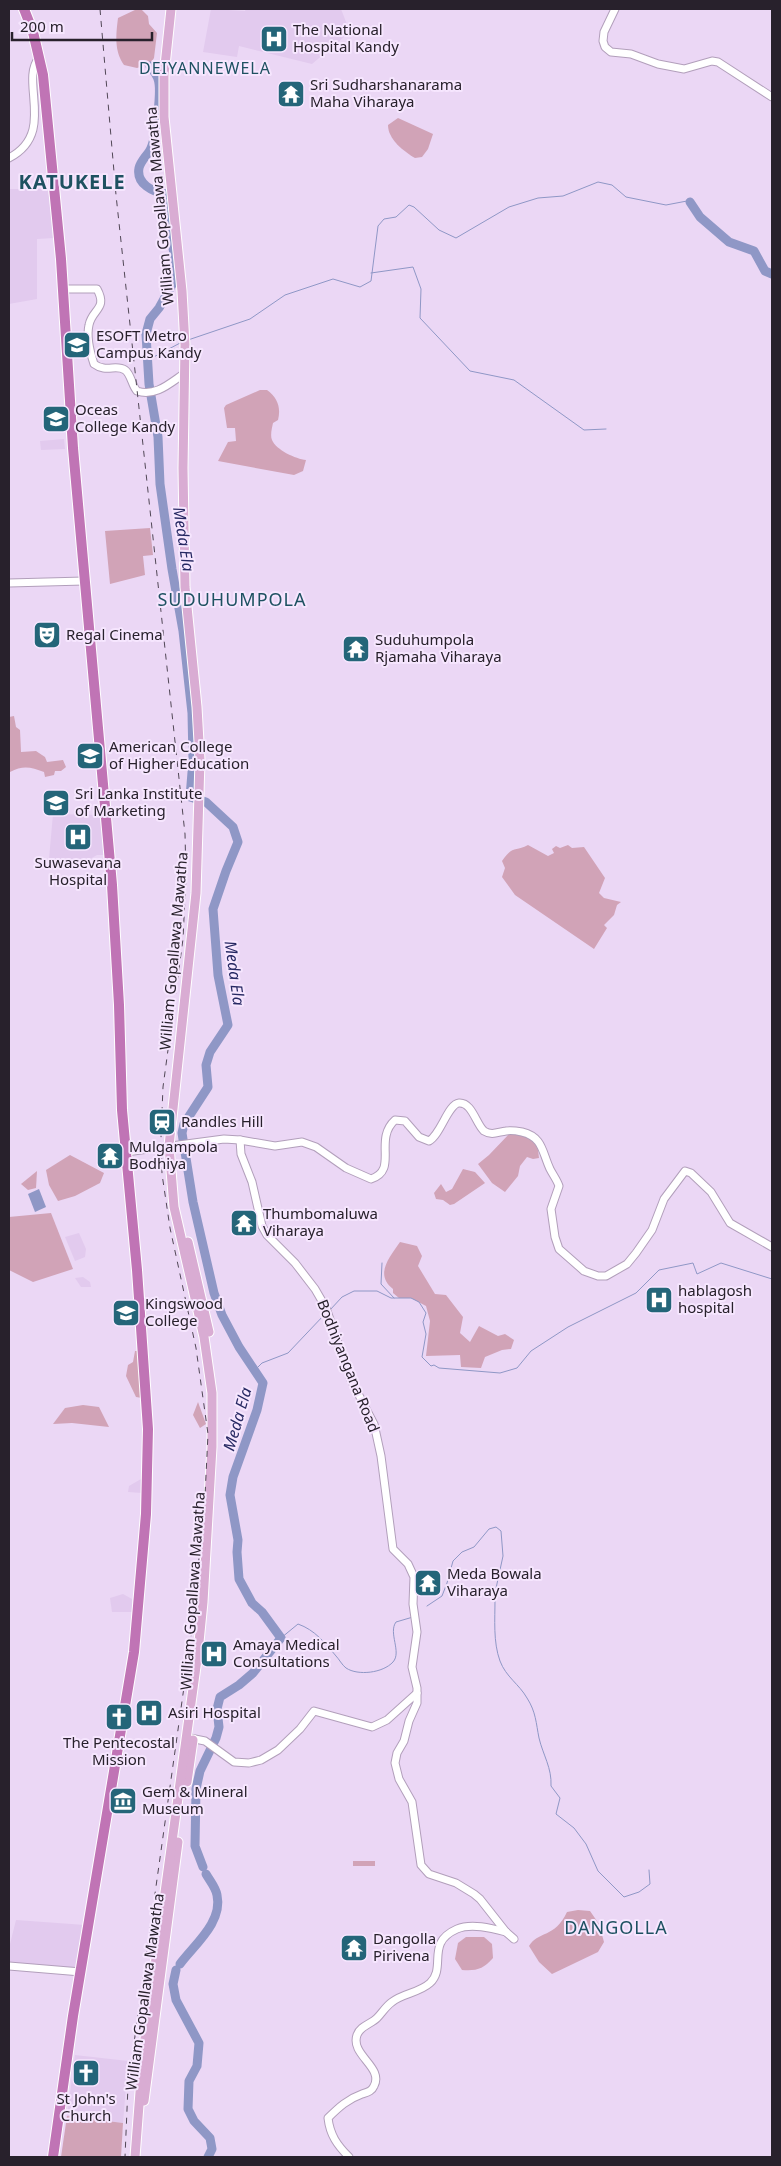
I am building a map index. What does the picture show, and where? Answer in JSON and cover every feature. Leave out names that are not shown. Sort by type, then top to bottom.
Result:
[{"type":"highway","points":[[24,9],[39,58],[46,100],[63,289],[84,582],[112,885],[119,1005],[122,1110],[137,1270],[148,1426],[146,1514],[140,1595],[130,1681],[81,1972],[53,2157]]},
{"type":"main road","name":"William Gopallawa Mawatha","points":[[141,2157],[148,2063],[209,1596],[218,1402],[207,1321],[181,1213],[171,1118],[196,893],[199,727],[185,587],[183,468],[185,345],[164,117],[164,75],[171,9]]},
{"type":"main road","name":"William Gopallawa Mawatha","points":[[135,2157],[143,2053],[190,1738]]},
{"type":"street","points":[[615,9],[604,32],[603,41],[605,47],[611,52],[631,54],[658,64],[684,69],[712,61],[718,62],[772,97]]},
{"type":"street","points":[[9,158],[23,147],[29,139],[33,128],[35,104],[33,73],[34,65],[39,58]]},
{"type":"street","points":[[63,289],[98,289],[102,300],[89,324],[89,332],[90,351],[94,364],[100,369],[122,368],[127,371],[137,391],[145,394],[154,392],[185,374]]},
{"type":"street","points":[[9,583],[84,582]]},
{"type":"street","points":[[126,1152],[191,1143],[240,1140],[275,1146],[302,1142],[316,1147],[346,1168],[371,1179],[377,1177],[383,1171],[386,1162],[384,1136],[390,1124],[395,1120],[405,1121],[419,1137],[429,1141],[438,1133],[452,1108],[457,1103],[468,1107],[486,1132],[491,1134],[507,1130],[515,1131],[535,1138],[540,1142],[551,1172],[559,1186],[551,1209],[556,1242],[559,1248],[584,1271],[592,1275],[606,1276],[627,1264],[652,1230],[660,1206],[667,1194],[685,1172],[691,1173],[711,1192],[730,1223],[772,1247]]},
{"type":"street","name":"Bodhiyangana Road","points":[[240,1140],[241,1154],[252,1182],[262,1226],[267,1235],[295,1263],[310,1282],[326,1308],[351,1380],[374,1424],[381,1456],[392,1549],[408,1564],[414,1578],[413,1604],[417,1632],[412,1667],[417,1688],[417,1703],[409,1721],[404,1741],[396,1753],[395,1764],[399,1779],[412,1802],[421,1865],[429,1874],[444,1878],[474,1894],[514,1939]]},
{"type":"street","points":[[190,1738],[205,1741],[234,1762],[249,1763],[261,1760],[278,1750],[300,1729],[314,1711],[372,1727],[387,1720],[416,1694]]},
{"type":"street","points":[[349,2157],[341,2150],[330,2133],[328,2118],[350,2099],[372,2090],[376,2083],[374,2071],[363,2058],[357,2046],[356,2037],[359,2030],[376,2020],[393,2001],[414,1993],[431,1982],[438,1967],[437,1949],[445,1937],[457,1929],[466,1926],[506,1932]]},
{"type":"street","points":[[9,1966],[81,1972]]},
{"type":"shaded area","points":[[141,9],[148,16],[149,24],[157,33],[154,58],[150,64],[137,68],[124,65],[117,48],[116,36],[118,18]]},
{"type":"shaded area","name":"The National Hospital Kandy","points":[[211,9],[245,11],[246,9],[341,9],[350,32],[312,64],[239,46],[237,57],[203,52]]},
{"type":"shaded area","points":[[398,118],[433,134],[428,149],[422,157],[415,158],[393,140],[388,125]]},
{"type":"shaded area","points":[[9,189],[48,189],[54,238],[37,239],[37,299],[9,304]]},
{"type":"shaded area","points":[[260,390],[267,390],[271,393],[279,407],[278,420],[273,423],[271,434],[274,444],[297,458],[306,460],[303,471],[294,475],[218,461],[228,442],[236,441],[235,428],[227,428],[224,408],[226,405]]},
{"type":"shaded area","points":[[64,439],[65,449],[41,450],[40,441]]},
{"type":"shaded area","points":[[150,528],[153,555],[143,556],[145,575],[110,584],[105,531]]},
{"type":"shaded area","points":[[14,716],[16,727],[20,730],[21,752],[36,751],[45,757],[47,762],[63,760],[66,767],[61,771],[55,771],[54,775],[45,777],[44,772],[39,770],[19,768],[10,772],[9,778],[9,717]]},
{"type":"shaded area","name":"Suwasevana Hospital","points":[[53,814],[102,815],[109,855],[97,855],[90,859],[49,859]]},
{"type":"shaded area","points":[[528,845],[548,856],[554,853],[552,849],[556,846],[560,848],[568,845],[572,848],[584,847],[605,878],[599,893],[604,898],[621,902],[617,905],[614,915],[604,925],[607,928],[594,949],[515,895],[502,877],[505,868],[502,861],[506,856],[512,851]]},
{"type":"shaded area","points":[[510,1133],[530,1136],[537,1142],[539,1158],[527,1157],[520,1166],[518,1176],[505,1192],[492,1183],[478,1164]]},
{"type":"shaded area","points":[[70,1155],[104,1173],[100,1183],[75,1196],[58,1201],[49,1185],[46,1170]]},
{"type":"shaded area","points":[[463,1169],[475,1172],[485,1183],[454,1204],[450,1205],[443,1200],[436,1199],[434,1193],[441,1184],[446,1192],[452,1189]]},
{"type":"shaded area","points":[[37,1171],[36,1188],[28,1190],[21,1184]]},
{"type":"shaded area","points":[[51,1213],[73,1269],[33,1282],[9,1270],[9,1217]]},
{"type":"shaded area","points":[[79,1233],[86,1249],[85,1257],[75,1261],[65,1237]]},
{"type":"shaded area","points":[[400,1242],[417,1246],[422,1256],[418,1266],[435,1294],[446,1295],[463,1317],[460,1333],[470,1342],[479,1326],[498,1336],[505,1334],[514,1340],[511,1349],[502,1350],[485,1357],[481,1368],[461,1367],[460,1355],[426,1356],[430,1321],[426,1306],[411,1298],[399,1298],[393,1293],[393,1289],[387,1283],[385,1277],[384,1271],[388,1260]]},
{"type":"shaded area","points":[[83,1277],[90,1282],[91,1287],[81,1287],[75,1278]]},
{"type":"shaded area","points":[[135,1351],[139,1351],[142,1398],[136,1397],[126,1376],[128,1365],[133,1362]]},
{"type":"shaded area","points":[[198,1402],[206,1424],[200,1428],[193,1415]]},
{"type":"shaded area","points":[[83,1405],[99,1407],[109,1427],[72,1423],[53,1424],[65,1408]]},
{"type":"shaded area","points":[[141,1479],[144,1485],[142,1493],[128,1492],[129,1486]]},
{"type":"shaded area","points":[[123,1594],[132,1599],[132,1612],[112,1612],[110,1598]]},
{"type":"shaded area","points":[[353,1861],[375,1861],[375,1866],[353,1866]]},
{"type":"shaded area","points":[[578,1910],[590,1911],[599,1924],[604,1942],[598,1952],[552,1974],[539,1962],[529,1946],[537,1938],[557,1926],[567,1912]]},
{"type":"shaded area","points":[[16,1920],[85,1925],[78,1969],[9,1963],[9,1948]]},
{"type":"shaded area","points":[[466,1937],[484,1937],[492,1944],[493,1958],[486,1965],[476,1970],[462,1970],[455,1959],[458,1943]]},
{"type":"shaded area","points":[[75,2055],[128,2061],[123,2123],[67,2116]]},
{"type":"shaded area","points":[[67,2116],[123,2123],[121,2157],[61,2157]]},
{"type":"water","points":[[39,1189],[46,1207],[35,1212],[28,1194]]},
{"type":"waterway","name":"Meda Ela","points":[[150,66],[158,79],[158,114],[153,142],[150,151],[140,165],[139,174],[140,179],[146,186],[166,194],[170,233],[178,274],[159,308],[150,319],[146,334],[149,384],[158,437],[160,484],[183,631],[192,713],[193,760],[190,797],[206,802],[233,827],[238,842],[213,909],[218,975],[228,1025],[210,1052],[206,1065],[208,1087],[184,1124],[182,1133],[193,1202],[214,1293],[222,1315],[239,1347],[263,1383],[257,1410],[233,1477],[230,1495],[238,1540],[239,1579],[252,1603],[262,1612],[281,1638],[253,1673],[220,1697],[217,1709],[219,1727],[216,1738],[200,1771],[196,1789],[195,1846],[203,1867]]},
{"type":"waterway","points":[[188,340],[250,319],[285,295],[333,279],[360,287],[371,281],[378,226],[384,219],[396,217],[409,205],[414,207],[439,230],[456,238],[509,207],[538,198],[563,196],[598,182],[612,185],[626,197],[666,205],[687,201]]},
{"type":"waterway","points":[[690,202],[700,217],[729,242],[754,251],[765,271],[772,274]]},
{"type":"waterway","points":[[371,273],[413,267],[421,289],[420,318],[470,371],[514,380],[584,430],[606,429]]},
{"type":"waterway","points":[[148,360],[182,342]]},
{"type":"waterway","points":[[382,1263],[381,1284],[394,1298]]},
{"type":"waterway","points":[[330,1310],[342,1297],[354,1291],[377,1291],[391,1298],[411,1298],[419,1302],[426,1313],[423,1322],[426,1334],[422,1357],[431,1366],[500,1373],[517,1368],[531,1351],[568,1327],[636,1293],[659,1270],[693,1263],[697,1274],[721,1263],[772,1279]]},
{"type":"waterway","points":[[255,1370],[262,1363],[288,1353],[325,1314]]},
{"type":"waterway","points":[[427,1606],[442,1596],[453,1561],[462,1552],[474,1547],[489,1529],[496,1527],[501,1531],[503,1556],[495,1593]]},
{"type":"waterway","points":[[495,1600],[495,1630],[498,1654],[506,1672],[524,1693],[532,1708],[539,1738],[549,1767],[551,1786],[560,1798],[556,1814],[574,1828],[586,1844],[598,1871],[624,1897],[639,1892],[650,1884],[649,1870]]},
{"type":"waterway","points":[[281,1638],[298,1624],[319,1637],[346,1668],[364,1673],[377,1671],[389,1666],[395,1658],[393,1631],[396,1622],[413,1617]]},
{"type":"waterway","name":"Meda Ela","points":[[180,1964],[206,1932],[216,1914],[218,1905],[216,1892],[206,1874]]},
{"type":"waterway","name":"Meda Ela","points":[[176,1970],[173,1984],[176,2000],[199,2043],[197,2066],[189,2081],[188,2109],[194,2121],[210,2138],[212,2149],[208,2157]]},
{"type":"railway","points":[[100,9],[116,195],[185,834],[186,876],[183,939],[163,1087],[162,1174],[170,1228],[196,1348],[208,1434],[205,1496],[192,1630],[128,2086],[125,2157]]},
{"type":"place","name":"The National Hospital Kandy","points":[[274,39]]},
{"type":"place","name":"Sri Sudharshanarama Maha Viharaya","points":[[291,94]]},
{"type":"place","name":"ESOFT Metro Campus Kandy","points":[[77,345]]},
{"type":"place","name":"Oceas College Kandy","points":[[56,419]]},
{"type":"place","name":"Regal Cinema","points":[[47,635]]},
{"type":"place","name":"Suduhumpola Rjamaha Viharaya","points":[[356,649]]},
{"type":"place","name":"American College of Higher Education","points":[[90,756]]},
{"type":"place","name":"Sri Lanka Institute of Marketing","points":[[56,803]]},
{"type":"place","name":"Suwasevana Hospital","points":[[78,837]]},
{"type":"place","name":"Randles Hill","points":[[162,1122]]},
{"type":"place","name":"Mulgampola Bodhiya","points":[[110,1156]]},
{"type":"place","name":"Thumbomaluwa Viharaya","points":[[244,1223]]},
{"type":"place","name":"hablagosh hospital","points":[[659,1300]]},
{"type":"place","name":"Kingswood College","points":[[126,1313]]},
{"type":"place","name":"Meda Bowala Viharaya","points":[[428,1583]]},
{"type":"place","name":"Amaya Medical Consultations","points":[[214,1654]]},
{"type":"place","name":"Asiri Hospital","points":[[149,1713]]},
{"type":"place","name":"The Pentecostal Mission","points":[[119,1717]]},
{"type":"place","name":"Gem & Mineral Museum","points":[[123,1801]]},
{"type":"place","name":"Dangolla Pirivena","points":[[354,1948]]},
{"type":"place","name":"St John's Church","points":[[86,2073]]},
{"type":"district","name":"DEIYANNEWELA","points":[[205,68]]},
{"type":"district","name":"KATUKELE","points":[[72,182]]},
{"type":"district","name":"SUDUHUMPOLA","points":[[232,600]]},
{"type":"district","name":"DANGOLLA","points":[[616,1928]]}]
